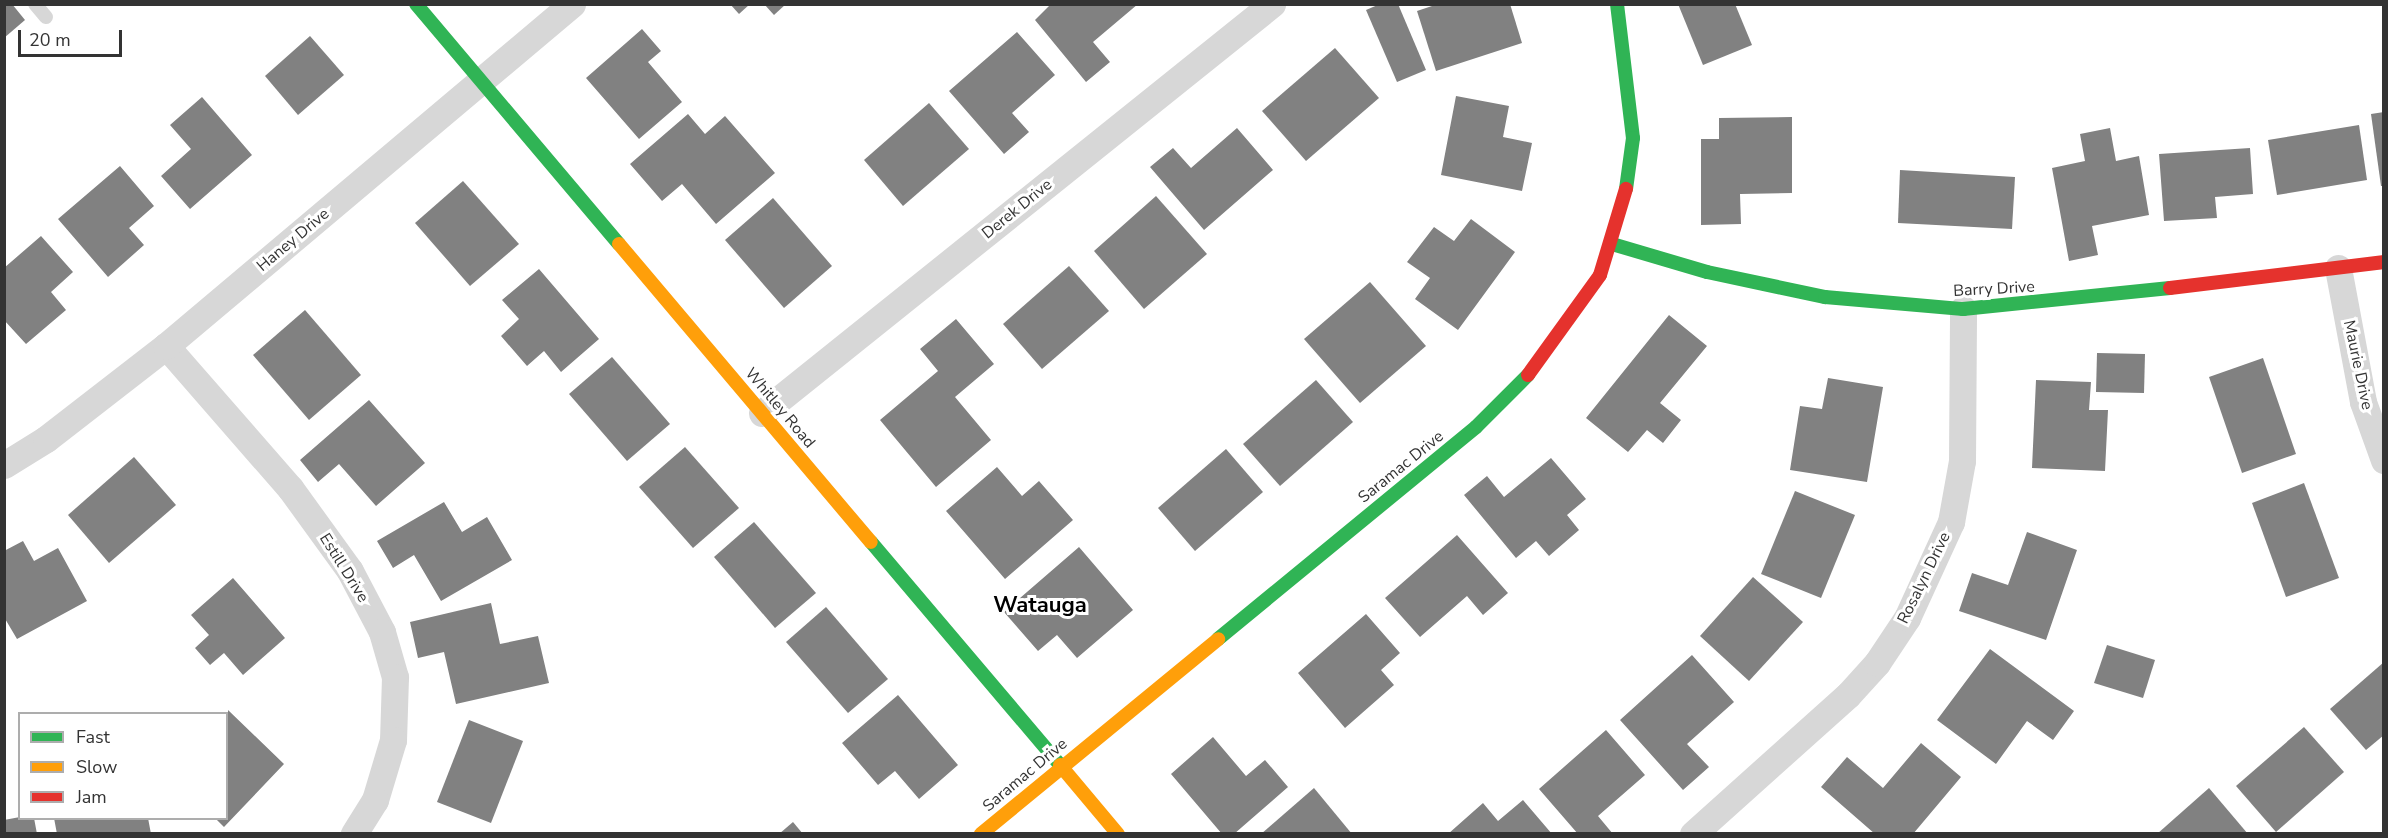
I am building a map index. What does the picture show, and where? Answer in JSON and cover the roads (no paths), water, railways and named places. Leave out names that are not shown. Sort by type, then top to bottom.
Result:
[{"type":"street","name":"Whitley Road","points":[[416,4],[1118,834]]},
{"type":"street","name":"Haney Drive","points":[[4,465],[46,440],[166,346],[482,83],[573,4]]},
{"type":"street","name":"Derek Drive","points":[[762,413],[1272,4]]},
{"type":"street","name":"Saramac Drive","points":[[981,834],[1476,427],[1530,374],[1575,315],[1600,275],[1631,171],[1633,138],[1617,4]]},
{"type":"street","name":"Barry Drive","points":[[1611,244],[1707,272],[1792,291],[1888,305],[1964,309],[2034,304],[2384,262]]},
{"type":"street","name":"Maurie Drive","points":[[2338,268],[2364,402],[2384,460]]},
{"type":"street","name":"Rosalyn Drive","points":[[1693,834],[1848,695],[1877,663],[1907,618],[1951,522],[1962,461],[1964,309]]},
{"type":"street","name":"Estill Drive","points":[[166,346],[290,488],[350,571],[382,632],[395,676],[393,740],[375,800],[354,834]]},
{"type":"lane","points":[[35,4],[46,17]]},
{"type":"district","name":"Watauga","points":[[1040,606]]}]
